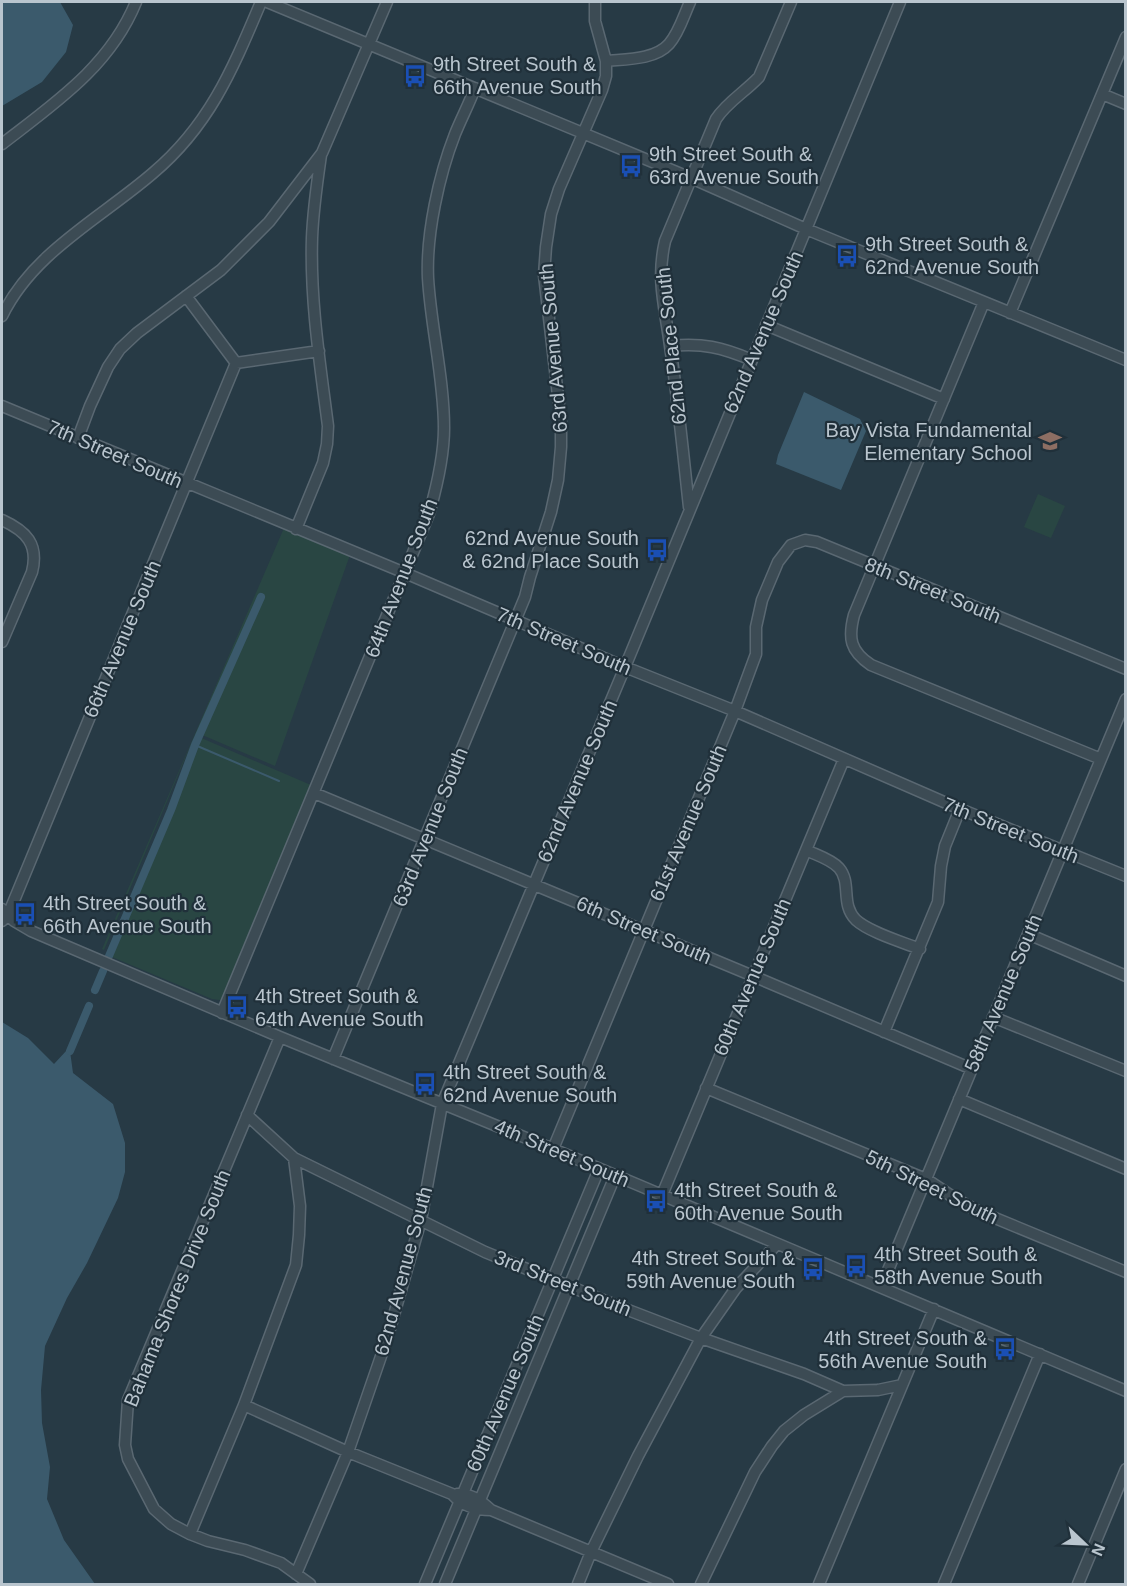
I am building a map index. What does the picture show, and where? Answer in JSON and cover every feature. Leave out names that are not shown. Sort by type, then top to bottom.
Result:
[{"type":"street","points":[[2,144],[70,92],[94,68],[129,19],[136,2]]},
{"type":"street","points":[[2,316],[19,288],[58,246],[153,173],[193,130],[207,113],[225,83],[261,2]]},
{"type":"street","points":[[267,2],[691,178],[806,229],[1125,360]]},
{"type":"street","points":[[78,438],[108,367],[120,349],[137,333],[221,270],[270,222],[322,153],[387,2]]},
{"type":"street","name":"63rd Avenue South","points":[[333,1059],[525,597],[551,512],[558,480],[561,422],[544,275],[546,247],[551,214],[606,76],[606,61],[595,21],[595,2]]},
{"type":"street","points":[[606,61],[659,52],[670,44],[690,2]]},
{"type":"street","name":"62nd Place South","points":[[689,510],[661,285],[662,255],[665,241],[716,119],[723,108],[759,77],[790,2]]},
{"type":"street","name":"62nd Avenue South","points":[[296,1574],[348,1452],[388,1336],[421,1220],[441,1104],[625,668],[900,2]]},
{"type":"street","points":[[1010,313],[1125,37]]},
{"type":"street","name":"64th Avenue South","points":[[222,1013],[405,573],[429,514],[437,486],[444,428],[428,276],[429,242],[443,173],[454,136],[475,88]]},
{"type":"street","points":[[1102,94],[1125,104]]},
{"type":"street","points":[[296,529],[323,463],[327,444],[328,426],[313,292],[312,238],[316,188],[322,153]]},
{"type":"street","points":[[186,296],[236,363],[319,351]]},
{"type":"street","points":[[984,302],[854,615],[850,628],[850,641],[856,652],[871,665],[1101,759]]},
{"type":"street","points":[[766,325],[944,399]]},
{"type":"street","points":[[670,346],[693,344],[713,346],[752,360]]},
{"type":"street","name":"66th Avenue South","points":[[4,915],[236,363]]},
{"type":"street","name":"7th Street South","points":[[2,406],[405,573],[625,668],[735,711],[960,809],[1125,876]]},
{"type":"street","points":[[2,520],[17,527],[25,534],[33,550],[34,562],[32,572],[2,642]]},
{"type":"street","name":"8th Street South","points":[[765,593],[778,562],[791,544],[805,540],[818,542],[1125,669]]},
{"type":"street","name":"61st Avenue South","points":[[553,1149],[735,711],[756,654],[756,627],[765,593]]},
{"type":"street","name":"58th Avenue South","points":[[881,1287],[1101,759],[1122,721],[1125,699]]},
{"type":"street","name":"60th Avenue South","points":[[662,1195],[844,759]]},
{"type":"street","name":"6th Street South","points":[[314,794],[972,1069]]},
{"type":"street","points":[[884,1032],[938,902],[945,846],[960,809]]},
{"type":"street","points":[[806,850],[838,868],[846,880],[845,896],[849,911],[856,920],[867,927],[920,949]]},
{"type":"street","name":"4th Street South","points":[[4,915],[31,931],[222,1013],[553,1149],[1125,1391]]},
{"type":"street","points":[[1028,934],[1125,976]]},
{"type":"street","points":[[993,1017],[1125,1071]]},
{"type":"street","name":"Bahama Shores Drive South","points":[[280,1037],[128,1400],[125,1445],[128,1459],[154,1509],[171,1524],[208,1541],[245,1550],[280,1563],[310,1584]]},
{"type":"street","name":"5th Street South","points":[[706,1088],[926,1179],[978,1211],[1125,1272]]},
{"type":"street","points":[[959,1099],[1125,1169]]},
{"type":"street","name":"3rd Street South","points":[[247,1115],[294,1158],[485,1252],[701,1338],[804,1374],[843,1391],[878,1390],[902,1385]]},
{"type":"street","points":[[189,1534],[244,1405],[296,1265],[300,1206],[294,1158]]},
{"type":"street","name":"60th Avenue South","points":[[426,1584],[458,1497],[553,1280],[598,1169]]},
{"type":"street","name":"60th Avenue South","points":[[445,1584],[615,1176]]},
{"type":"street","points":[[578,1584],[591,1552],[638,1456],[701,1338],[736,1288],[776,1245]]},
{"type":"street","points":[[819,1584],[934,1309]]},
{"type":"street","points":[[944,1584],[1040,1354]]},
{"type":"street","points":[[701,1584],[755,1472],[772,1446],[784,1431],[804,1414],[843,1391]]},
{"type":"street","points":[[244,1405],[348,1452],[668,1584]]},
{"type":"street","points":[[1078,1584],[1125,1469]]},
{"type":"green space","points":[[1038,494],[1065,506],[1051,538],[1024,527]]},
{"type":"green space","points":[[284,528],[350,555],[275,766],[200,734],[195,735],[104,950],[102,949]]},
{"type":"green space","points":[[199,737],[311,785],[224,996],[220,1000],[212,999],[112,957],[107,951]]},
{"type":"water","points":[[2,2],[60,2],[73,25],[66,52],[42,82],[2,106]]},
{"type":"water","points":[[804,392],[860,419],[866,431],[841,490],[776,464]]},
{"type":"water","points":[[2,1022],[28,1038],[54,1064],[67,1050],[70,1051],[73,1073],[113,1104],[125,1143],[125,1172],[118,1198],[45,1346],[41,1390],[42,1423],[50,1467],[47,1499],[64,1540],[95,1584],[2,1584]]},
{"type":"waterway","points":[[109,956],[171,810],[195,745],[261,597]]},
{"type":"waterway","points":[[195,745],[279,781]]},
{"type":"waterway","points":[[95,990],[103,971]]},
{"type":"waterway","points":[[70,1051],[89,1006]]},
{"type":"place","name":"9th Street South & 66th Avenue South","points":[[415,76]]},
{"type":"place","name":"9th Street South & 63rd Avenue South","points":[[631,166]]},
{"type":"place","name":"9th Street South & 62nd Avenue South","points":[[847,256]]},
{"type":"place","name":"Bay Vista Fundamental Elementary School","points":[[1050,441]]},
{"type":"place","name":"62nd Avenue South & 62nd Place South","points":[[657,550]]},
{"type":"place","name":"4th Street South & 66th Avenue South","points":[[25,914]]},
{"type":"place","name":"4th Street South & 64th Avenue South","points":[[237,1007]]},
{"type":"place","name":"4th Street South & 62nd Avenue South","points":[[425,1084]]},
{"type":"place","name":"4th Street South & 60th Avenue South","points":[[656,1201]]},
{"type":"place","name":"4th Street South & 58th Avenue South","points":[[856,1266]]},
{"type":"place","name":"4th Street South & 59th Avenue South","points":[[813,1269]]},
{"type":"place","name":"4th Street South & 56th Avenue South","points":[[1005,1349]]}]
